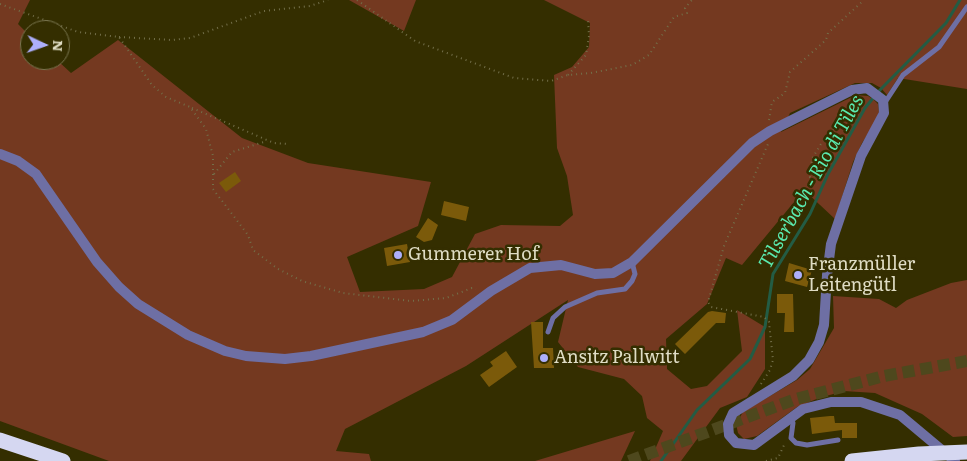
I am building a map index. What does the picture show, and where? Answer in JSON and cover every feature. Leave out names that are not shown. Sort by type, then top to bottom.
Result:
[{"type":"highway","points":[[0,440],[63,461]]},
{"type":"highway","points":[[852,461],[919,454],[962,455]]},
{"type":"street","points":[[0,154],[18,161],[36,174],[97,262],[113,281],[138,304],[164,322],[225,351],[246,356],[285,359],[311,356],[423,332],[452,320],[491,291],[530,268],[561,265],[604,275],[614,273],[632,262],[738,156],[770,131],[852,90],[875,94],[881,121],[860,156],[831,244],[824,325],[819,342],[802,368],[734,413],[728,429],[732,439],[742,445],[754,445],[790,417],[809,407],[831,402],[849,401],[875,405],[900,415],[962,455]]},
{"type":"lane","points":[[875,94],[904,76],[939,47],[967,7]]},
{"type":"lane","points":[[548,332],[553,318],[565,307],[597,294],[625,288],[632,281],[635,274],[632,262]]},
{"type":"lane","points":[[790,417],[794,423],[790,438],[796,443],[807,445],[838,440]]},
{"type":"path","points":[[0,4],[78,32],[119,37],[172,40],[190,38],[264,11],[310,6],[328,0]]},
{"type":"path","points":[[357,0],[415,41],[514,78],[551,81],[568,75],[591,73],[632,65],[649,55],[674,17],[688,13],[685,8],[692,0]]},
{"type":"path","points":[[756,398],[757,389],[770,370],[773,360],[769,322],[764,317],[711,307],[708,302],[724,246],[769,142],[772,102],[785,93],[790,72],[826,40],[828,33],[864,0]]},
{"type":"path","points":[[568,75],[586,55],[589,36],[588,20]]},
{"type":"path","points":[[119,37],[152,84],[166,97],[269,141],[288,144]]},
{"type":"path","points":[[828,161],[814,177],[810,177],[809,171],[817,150],[861,97],[875,94]]},
{"type":"path","points":[[190,107],[206,129],[213,156],[213,188],[248,236],[253,250],[278,269],[302,282],[343,294],[411,301],[446,298],[472,288],[491,291]]},
{"type":"path","points":[[214,174],[232,152],[241,147],[269,141]]},
{"type":"path","points":[[766,461],[778,458],[783,444]]},
{"type":"shaded area","points":[[0,0],[30,0],[18,24],[20,26],[20,70],[68,70],[71,73],[118,40],[242,138],[308,163],[431,182],[418,226],[347,257],[360,292],[424,289],[452,277],[475,234],[501,225],[560,226],[573,215],[567,176],[557,148],[554,75],[572,67],[589,47],[590,23],[544,0],[967,0],[967,89],[898,78],[887,95],[881,88],[872,83],[855,83],[790,113],[781,132],[856,95],[868,96],[873,99],[878,104],[879,112],[853,162],[835,219],[804,190],[742,265],[726,258],[707,304],[666,339],[667,369],[691,389],[707,386],[742,351],[737,310],[765,327],[765,369],[747,397],[720,408],[681,461],[650,461],[663,431],[647,418],[642,396],[624,379],[578,367],[558,342],[568,300],[466,366],[345,429],[336,451],[369,454],[371,461],[109,461],[0,421]]},
{"type":"shaded area","points":[[349,0],[416,0],[404,31]]},
{"type":"shaded area","points":[[967,280],[967,436],[953,437],[922,414],[875,393],[844,391],[797,407],[757,436],[744,439],[738,433],[736,424],[743,412],[797,380],[810,369],[834,328],[833,296],[879,299],[896,308],[907,300],[951,283]]},
{"type":"shaded area","points":[[635,431],[621,461],[535,461]]},
{"type":"building","points":[[235,172],[241,181],[226,192],[219,183]]},
{"type":"building","points":[[444,201],[469,207],[466,221],[441,215]]},
{"type":"building","points":[[428,218],[438,225],[432,240],[424,242],[416,237]]},
{"type":"building","points":[[407,244],[410,262],[387,266],[384,248]]},
{"type":"building","name":"Franzmüller Leitengütl","points":[[789,263],[812,270],[807,287],[785,281]]},
{"type":"building","points":[[777,294],[793,294],[794,332],[784,332],[785,313],[777,313]]},
{"type":"building","points":[[708,312],[726,313],[725,323],[716,323],[685,354],[675,344]]},
{"type":"building","points":[[531,322],[543,322],[543,348],[553,348],[554,368],[534,368]]},
{"type":"building","points":[[506,351],[517,367],[489,387],[480,375],[493,366],[490,362]]},
{"type":"building","points":[[834,416],[835,423],[857,423],[857,438],[842,438],[842,430],[812,434],[810,418]]},
{"type":"waterway","name":"Tilserbach - Rio di Tiles","points":[[878,92],[946,23],[960,0]]},
{"type":"waterway","name":"Tilserbach - Rio di Tiles","points":[[661,461],[697,410],[750,359],[765,327],[773,274],[810,214],[828,174],[865,108],[874,97]]},
{"type":"tunnel","points":[[629,461],[796,399],[884,376],[967,361]]},
{"type":"place","name":"Gummerer Hof","points":[[398,255]]},
{"type":"place","name":"Franzmüller Leitengütl","points":[[798,275]]},
{"type":"place","name":"Ansitz Pallwitt","points":[[544,358]]}]
